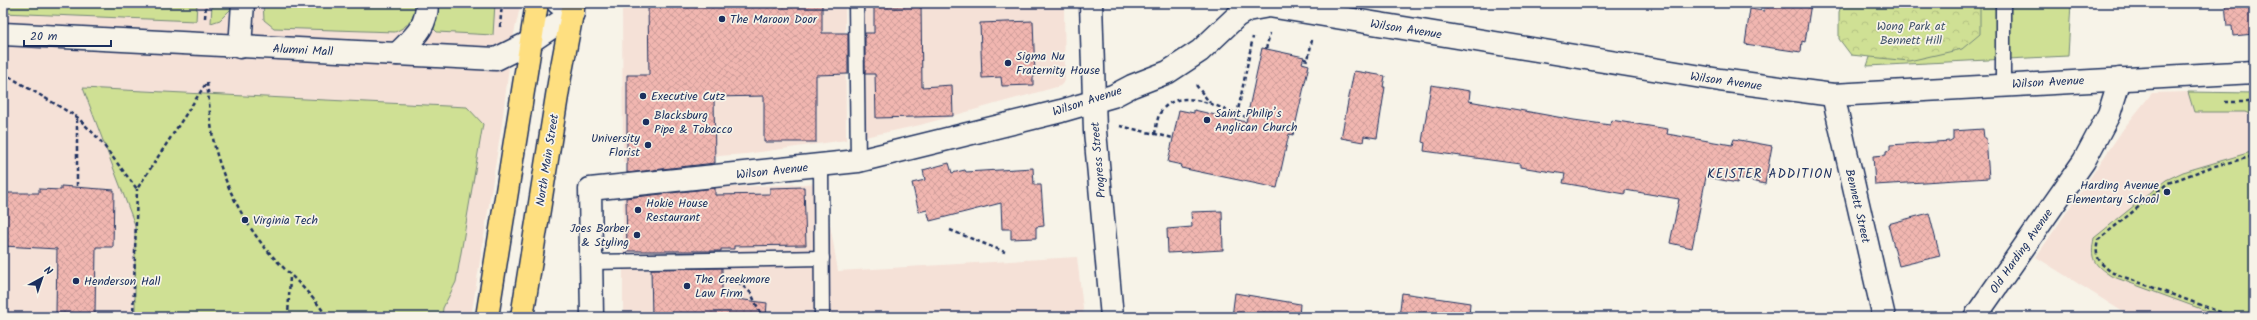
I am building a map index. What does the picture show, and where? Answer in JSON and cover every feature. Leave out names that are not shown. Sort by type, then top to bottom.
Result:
[{"type":"main road","points":[[487,317],[536,3]]},
{"type":"main road","name":"North Main Street","points":[[522,317],[556,100],[568,6]]},
{"type":"street","points":[[240,47],[243,3]]},
{"type":"street","points":[[397,54],[420,30],[427,17],[427,3]]},
{"type":"street","name":"Progress Street","points":[[1091,3],[1094,101],[1112,317]]},
{"type":"street","name":"Alumni Mall","points":[[3,34],[496,59],[530,42],[568,6]]},
{"type":"street","name":"Wilson Avenue","points":[[592,262],[590,189],[858,161],[1113,96],[1132,86],[1168,72],[1200,51],[1237,16],[1247,10],[1269,6],[1720,80],[1833,95],[2003,84],[2254,72]]},
{"type":"street","name":"Old Harding Avenue","points":[[1975,317],[2084,161],[2109,114],[2120,79]]},
{"type":"street","name":"Bennett Street","points":[[1833,95],[1884,317]]},
{"type":"street","points":[[592,262],[592,317]]},
{"type":"lane","points":[[856,3],[858,161]]},
{"type":"lane","points":[[2003,3],[2003,84]]},
{"type":"lane","points":[[821,166],[822,317]]},
{"type":"lane","points":[[592,262],[822,258]]},
{"type":"path","points":[[205,26],[206,3]]},
{"type":"path","points":[[500,31],[502,3]]},
{"type":"path","points":[[1266,48],[1271,28]]},
{"type":"path","points":[[1237,115],[1255,31]]},
{"type":"path","points":[[1304,59],[1308,60],[1313,35]]},
{"type":"path","points":[[3,73],[77,117],[98,138],[137,189]]},
{"type":"path","points":[[133,317],[137,189],[207,82],[217,155],[243,216],[265,248],[290,276],[320,305],[327,317]]},
{"type":"path","points":[[1193,82],[1210,103]]},
{"type":"path","points":[[1155,134],[1159,116],[1167,107],[1177,101],[1186,99],[1210,103],[1237,115],[1247,117]]},
{"type":"path","points":[[77,117],[77,186]]},
{"type":"path","points":[[1118,125],[1173,138]]},
{"type":"path","points":[[2234,317],[2113,273],[2100,264],[2096,251],[2098,240],[2168,183],[2191,174],[2254,156]]},
{"type":"path","points":[[950,230],[1004,252]]},
{"type":"path","points":[[288,317],[290,276]]},
{"type":"path","points":[[751,293],[762,317]]},
{"type":"path","points":[[869,317],[903,313]]},
{"type":"shaded area","name":"Virginia Tech","points":[[3,3],[521,3],[512,42],[502,123],[471,317],[3,317]]},
{"type":"shaded area","points":[[622,3],[845,3],[846,140],[746,154],[623,163]]},
{"type":"shaded area","points":[[864,3],[1064,3],[1065,81],[1060,86],[920,125],[865,137]]},
{"type":"shaded area","name":"Harding Avenue Elementary School","points":[[2188,92],[2194,112],[2245,112],[2254,116],[2254,317],[2131,317],[2036,257],[2124,128],[2152,93]]},
{"type":"shaded area","points":[[823,183],[838,271],[1077,257],[1084,317],[623,317],[623,192]]},
{"type":"green space","points":[[3,3],[197,3],[196,21],[3,13]]},
{"type":"green space","points":[[212,3],[231,3],[231,9],[220,20],[211,23]]},
{"type":"green space","points":[[263,3],[417,3],[415,13],[408,24],[395,32],[274,28],[264,20]]},
{"type":"green space","points":[[438,3],[495,3],[493,35],[437,32],[432,27]]},
{"type":"green space","points":[[1842,3],[1980,3],[1980,34],[1962,49],[1909,61],[1851,55],[1839,39],[1839,12]]},
{"type":"green space","name":"Wong Park at Bennett Hill","points":[[1889,3],[2071,3],[2068,56],[1867,66]]},
{"type":"green space","points":[[83,88],[467,107],[483,124],[456,282],[443,308],[442,317],[135,317],[135,225]]},
{"type":"green space","points":[[2188,92],[2254,93],[2254,116],[2245,112],[2194,112]]},
{"type":"green space","points":[[2254,152],[2254,317],[2223,317],[2111,276],[2100,268],[2094,260],[2092,251],[2094,238],[2166,180],[2183,172]]},
{"type":"building","points":[[648,3],[822,3],[822,33],[848,33],[848,74],[816,75],[816,142],[764,142],[764,96],[714,97],[715,163],[627,173],[627,75],[649,75]]},
{"type":"building","points":[[1765,3],[1811,3],[1805,42],[1802,41],[1801,52],[1745,44],[1750,9],[1764,11]]},
{"type":"building","points":[[2225,3],[2254,3],[2254,34],[2233,36],[2232,26],[2227,26]]},
{"type":"building","points":[[921,5],[922,87],[952,85],[953,116],[876,118],[875,74],[865,74],[865,33],[874,33],[874,6]]},
{"type":"building","name":"Sigma Nu Fraternity House","points":[[1033,21],[1035,76],[1033,77],[1033,85],[1002,86],[1001,77],[982,78],[980,23]]},
{"type":"building","name":"Saint Philip’s Anglican Church","points":[[1262,48],[1304,57],[1302,63],[1309,65],[1293,135],[1289,134],[1277,188],[1181,168],[1182,165],[1168,162],[1179,110],[1194,113],[1194,110],[1246,122]]},
{"type":"building","points":[[1354,71],[1385,76],[1383,87],[1385,87],[1377,138],[1364,136],[1363,142],[1341,138]]},
{"type":"building","points":[[1431,85],[1470,91],[1469,101],[1574,120],[1610,125],[1611,120],[1668,129],[1667,134],[1732,145],[1734,139],[1772,146],[1765,184],[1738,178],[1737,183],[1706,177],[1692,248],[1670,243],[1679,199],[1625,190],[1625,194],[1563,183],[1565,174],[1520,167],[1520,164],[1424,151],[1425,143],[1422,142]]},
{"type":"building","points":[[1983,129],[1984,138],[1986,138],[1989,178],[1875,185],[1873,156],[1886,155],[1886,151],[1890,150],[1890,145],[1950,141],[1953,139],[1953,131]]},
{"type":"building","points":[[949,163],[952,173],[965,170],[966,172],[1033,168],[1034,185],[1041,185],[1044,226],[1036,227],[1036,238],[1011,239],[1011,229],[1002,229],[1001,203],[930,221],[927,210],[919,212],[912,183],[925,180],[923,170]]},
{"type":"building","name":"Henderson Hall","points":[[61,186],[114,190],[113,247],[96,247],[95,314],[56,313],[57,249],[3,246],[3,193],[39,193],[39,189],[61,190]]},
{"type":"building","points":[[804,187],[806,245],[734,246],[734,249],[721,249],[721,251],[627,251],[626,198],[715,188],[715,195],[770,194],[770,188]]},
{"type":"building","points":[[1222,211],[1223,250],[1168,253],[1167,229],[1192,227],[1191,212]]},
{"type":"building","points":[[1929,213],[1940,256],[1899,266],[1888,224]]},
{"type":"building","points":[[722,268],[722,297],[767,303],[766,317],[652,317],[651,269]]},
{"type":"building","points":[[1235,293],[1300,304],[1299,317],[1232,317]]},
{"type":"building","points":[[1402,293],[1470,303],[1469,317],[1399,317]]},
{"type":"place","name":"The Maroon Door","points":[[722,19]]},
{"type":"place","name":"Sigma Nu Fraternity House","points":[[1008,63]]},
{"type":"place","name":"Executive Cutz","points":[[643,96]]},
{"type":"place","name":"Saint Philip’s Anglican Church","points":[[1207,120]]},
{"type":"place","name":"Blacksburg Pipe & Tobacco","points":[[646,122]]},
{"type":"place","name":"University Florist","points":[[648,145]]},
{"type":"place","name":"Harding Avenue Elementary School","points":[[2167,192]]},
{"type":"place","name":"Hokie House Restaurant","points":[[638,210]]},
{"type":"place","name":"Virginia Tech","points":[[245,220]]},
{"type":"place","name":"Joes Barber & Styling","points":[[637,235]]},
{"type":"place","name":"Henderson Hall","points":[[76,281]]},
{"type":"place","name":"The Creekmore Law Firm","points":[[687,286]]},
{"type":"district","name":"KEISTER ADDITION","points":[[1770,173]]}]
